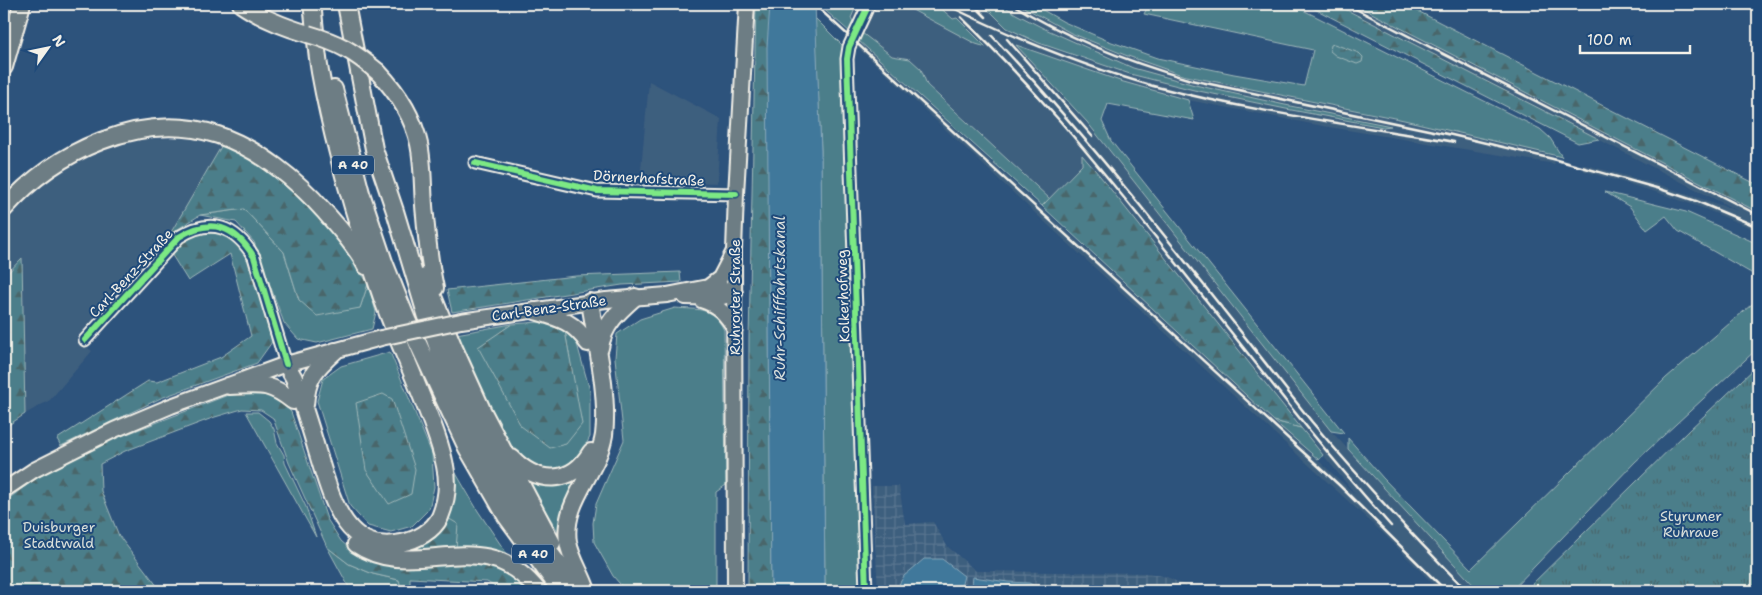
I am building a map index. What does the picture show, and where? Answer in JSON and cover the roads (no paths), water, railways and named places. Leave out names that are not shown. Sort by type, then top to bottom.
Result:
[{"type":"highway","points":[[4,44],[15,4]]},
{"type":"highway","points":[[4,67],[22,4]]},
{"type":"highway","points":[[241,4],[289,31],[308,34],[336,43],[362,58],[390,84],[402,101],[419,143],[425,216],[432,273],[440,315]]},
{"type":"highway","points":[[312,4],[319,69],[331,127],[379,290]]},
{"type":"highway","name":"A 40","points":[[318,4],[321,28],[341,119],[361,193],[384,262],[407,320],[468,448],[506,516],[569,587]]},
{"type":"highway","name":"A 40","points":[[346,4],[374,149],[426,314],[453,384],[478,435],[515,502],[569,587]]},
{"type":"highway","points":[[4,209],[23,189],[50,168],[88,146],[114,137],[146,130],[176,128],[198,130],[220,136],[245,147],[305,190],[334,222],[365,263],[379,290],[440,445],[446,467],[447,492],[439,519],[418,538],[387,545],[369,541],[356,533],[344,520],[332,498],[299,405],[283,392],[266,385],[228,386]]},
{"type":"highway","points":[[395,211],[468,379],[499,443],[542,521],[569,587]]},
{"type":"highway","points":[[599,356],[602,338],[607,326],[616,314],[635,297]]},
{"type":"highway","points":[[499,443],[523,469],[541,477],[559,477],[568,474],[581,466],[592,450],[597,428],[596,385],[588,343],[584,303]]},
{"type":"highway","points":[[584,303],[599,356],[604,405],[604,434],[601,448],[572,507],[568,523],[568,541],[587,591]]},
{"type":"highway","points":[[535,310],[571,324],[582,334],[588,343]]},
{"type":"highway","points":[[299,405],[306,393],[311,376],[318,366],[336,351]]},
{"type":"highway","points":[[286,364],[294,378],[299,405],[327,507],[339,528],[354,543],[366,551],[383,557],[405,559],[469,554],[493,558],[518,571],[538,591]]},
{"type":"highway","points":[[416,380],[437,419],[466,460],[490,499],[506,516]]},
{"type":"main road","name":"Ruhrorter Straße","points":[[735,591],[734,250],[747,4]]},
{"type":"main road","points":[[708,287],[720,278],[734,250]]},
{"type":"main road","name":"Carl-Benz-Straße","points":[[4,490],[34,470],[114,430],[171,406],[286,364],[381,338],[461,321],[584,303],[667,295],[708,287],[722,288],[735,293]]},
{"type":"main road","name":"Carl-Benz-Straße","points":[[667,295],[719,298],[735,293]]},
{"type":"main road","points":[[696,298],[719,308],[728,317],[735,329]]},
{"type":"street","name":"Kolkerhofweg","points":[[866,591],[847,59],[849,47],[869,4]]},
{"type":"street","name":"Dörnerhofstraße","points":[[475,163],[597,190],[736,194]]},
{"type":"street","name":"Carl-Benz-Straße","points":[[85,340],[180,237],[197,228],[218,226],[235,234],[245,242],[254,257],[286,364]]},
{"type":"water","name":"Ruhr-Schifffahrtskanal","points":[[770,4],[815,4],[821,151],[825,591],[771,591],[767,47]]},
{"type":"water","points":[[924,559],[942,559],[964,576],[960,591],[895,591],[904,576]]},
{"type":"water","points":[[973,577],[1029,583],[1044,591],[971,591]]},
{"type":"railway","points":[[814,4],[1339,485],[1446,591]]},
{"type":"railway","points":[[945,4],[1047,50],[1153,86],[1265,111],[1454,142]]},
{"type":"railway","points":[[973,4],[986,17]]},
{"type":"railway","points":[[1012,4],[1077,39],[1121,57],[1191,80],[1452,135],[1553,159],[1660,189],[1696,201],[1758,227]]},
{"type":"railway","points":[[1346,4],[1758,215]]},
{"type":"railway","points":[[961,17],[1060,121],[1144,222],[1265,376],[1391,526]]},
{"type":"railway","points":[[992,36],[1035,82],[1116,177],[1312,422],[1388,508],[1467,591]]},
{"type":"railway","points":[[1007,39],[1092,136]]},
{"type":"park label","name":"Styrumer Ruhraue","points":[[1691,524]]},
{"type":"park label","name":"Duisburger Stadtwald","points":[[59,536]]}]
